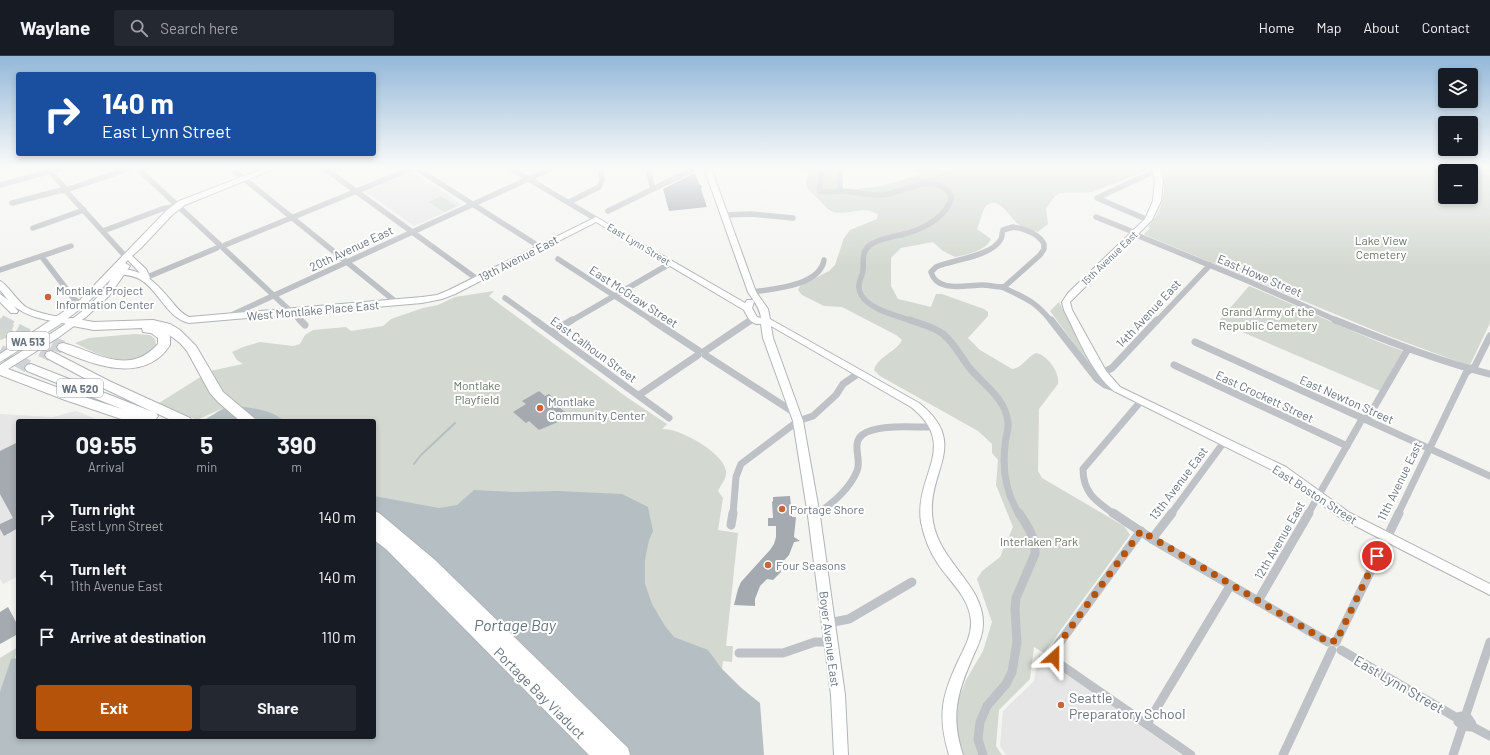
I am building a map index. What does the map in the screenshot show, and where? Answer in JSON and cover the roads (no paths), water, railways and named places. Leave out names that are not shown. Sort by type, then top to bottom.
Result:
[{"type":"highway","points":[[63,323],[92,331],[154,330],[164,336],[165,342],[162,348],[152,357],[126,365],[102,362],[63,347]]},
{"type":"highway","points":[[63,323],[94,326],[140,323],[161,325],[174,331],[181,336],[197,355],[216,391],[235,411],[247,419]]},
{"type":"highway","name":"WA 520","points":[[52,355],[161,419]]},
{"type":"highway","name":"WA 520","points":[[31,368],[179,419]]},
{"type":"highway","points":[[0,370],[70,397],[136,419]]},
{"type":"highway","points":[[376,519],[409,545],[430,565],[621,755]]},
{"type":"highway","name":"Portage Bay Viaduct","points":[[376,533],[391,545],[602,755]]},
{"type":"main road","points":[[63,323],[81,304],[117,271],[128,258],[138,250],[138,246],[169,213],[188,201]]},
{"type":"main road","points":[[128,258],[143,271],[145,278]]},
{"type":"main road","points":[[63,323],[104,295],[115,281],[117,271]]},
{"type":"main road","name":"WA 513","points":[[0,359],[63,323]]},
{"type":"main road","name":"WA 513","points":[[0,370],[63,323]]},
{"type":"street","points":[[12,204],[25,201]]},
{"type":"street","points":[[76,201],[128,258]]},
{"type":"street","points":[[172,201],[290,312],[306,325]]},
{"type":"street","points":[[271,201],[396,302]]},
{"type":"street","points":[[117,271],[134,272],[145,278],[333,201]]},
{"type":"street","points":[[369,201],[476,279]]},
{"type":"street","points":[[466,201],[540,247]]},
{"type":"street","name":"20th Avenue East","points":[[225,318],[482,201]]},
{"type":"street","points":[[608,211],[629,201]]},
{"type":"street","points":[[719,201],[752,292],[766,316],[765,320]]},
{"type":"street","points":[[952,201],[948,208],[918,230],[877,242],[867,248],[864,252],[864,269],[859,290],[862,298],[872,306],[893,315],[929,326],[945,335],[968,366],[997,397],[1007,415],[1008,425],[1005,445],[1006,482],[1009,494],[1031,535],[1035,552],[1017,592],[1014,606],[1017,640],[1012,672],[1008,682],[991,700],[980,722],[977,735],[983,755]]},
{"type":"street","points":[[1100,201],[1148,220]]},
{"type":"street","name":"15th Avenue East","points":[[1066,302],[1071,295],[1148,220],[1156,201]]},
{"type":"street","name":"East Lynn Street","points":[[569,202],[749,308]]},
{"type":"street","points":[[103,231],[162,209],[178,206]]},
{"type":"street","points":[[33,228],[84,210]]},
{"type":"street","points":[[725,215],[751,214],[793,218]]},
{"type":"street","name":"East Howe Street","points":[[1096,217],[1335,320],[1408,349],[1471,370],[1490,374]]},
{"type":"street","name":"19th Avenue East","points":[[439,297],[596,219]]},
{"type":"street","points":[[1005,228],[1021,228],[1033,232],[1044,243],[1043,252],[1002,287],[981,285],[944,285],[935,281],[931,275],[934,268],[990,249],[999,241],[1005,228]]},
{"type":"street","points":[[0,270],[71,246]]},
{"type":"street","points":[[42,257],[74,299],[81,304]]},
{"type":"street","name":"East McGraw Street","points":[[558,259],[797,417]]},
{"type":"street","points":[[752,292],[778,289],[808,279],[820,272],[824,264],[824,260]]},
{"type":"street","points":[[552,332],[671,263]]},
{"type":"street","name":"14th Avenue East","points":[[1102,373],[1112,368],[1210,265]]},
{"type":"street","name":"West Montlake Place East","points":[[145,278],[180,316],[186,320],[225,318],[439,297]]},
{"type":"street","points":[[0,284],[20,308],[63,323]]},
{"type":"street","name":"East Boston Street","points":[[1002,287],[1039,306],[1097,379],[1105,385],[1117,389],[1282,470],[1346,516],[1490,590]]},
{"type":"street","points":[[752,292],[749,308],[753,319],[759,322],[765,320],[915,405],[926,414],[935,427],[940,447],[927,498],[926,510],[928,529],[933,543],[941,557],[969,595],[975,606],[977,620],[975,637],[952,693],[948,707],[949,730],[956,755]]},
{"type":"street","points":[[0,298],[15,312],[22,316],[63,323]]},
{"type":"street","name":"East Calhoun Street","points":[[505,298],[669,418]]},
{"type":"street","name":"East Boston Street","points":[[1066,302],[1068,310],[1102,373],[1117,389]]},
{"type":"street","points":[[749,308],[753,304],[761,306]]},
{"type":"street","points":[[639,395],[753,319]]},
{"type":"street","name":"Boyer Avenue East","points":[[753,319],[768,338]]},
{"type":"street","name":"Boyer Avenue East","points":[[765,320],[768,338],[797,417],[814,516],[838,695],[841,755]]},
{"type":"street","points":[[768,338],[779,332],[793,335]]},
{"type":"street","name":"11th Avenue East","points":[[1283,755],[1386,537],[1466,373],[1476,366],[1490,336]]},
{"type":"street","name":"East Newton Street","points":[[1195,342],[1490,476]]},
{"type":"street","name":"12th Avenue East","points":[[1258,601],[1361,421],[1369,416],[1408,349]]},
{"type":"street","name":"East Crockett Street","points":[[1174,365],[1347,446]]},
{"type":"street","points":[[732,525],[736,477],[741,464],[797,417],[813,416],[836,395],[843,384],[859,373]]},
{"type":"street","name":"East Lynn Street","points":[[1141,401],[1083,469],[1083,479],[1090,494],[1100,504],[1152,539],[1230,586],[1490,736]]},
{"type":"street","points":[[814,516],[834,502],[856,473],[859,466],[856,446],[862,435],[878,429],[935,427]]},
{"type":"street","name":"13th Avenue East","points":[[1152,539],[1224,442]]},
{"type":"street","name":"13th Avenue East","points":[[1141,531],[1055,649],[1054,657],[1061,664],[1146,724]]},
{"type":"street","points":[[828,622],[849,619],[912,582]]},
{"type":"street","points":[[1191,755],[1146,724],[1230,586]]},
{"type":"street","points":[[739,653],[783,653],[815,642],[830,642]]},
{"type":"street","points":[[1453,755],[1490,642]]},
{"type":"water","points":[[230,405],[266,411],[281,419],[206,419]]},
{"type":"water","name":"Portage Bay","points":[[474,490],[515,492],[558,491],[622,494],[648,507],[653,531],[649,540],[645,560],[645,584],[652,604],[665,626],[674,637],[708,650],[722,669],[740,687],[760,703],[764,755],[0,755],[0,692],[11,659],[16,658],[16,739],[376,739],[376,496],[439,508],[457,505]]},
{"type":"waterway","points":[[414,464],[421,455],[455,423]]},
{"type":"tunnel","points":[[0,321],[27,335],[63,347]]},
{"type":"tunnel","points":[[24,342],[51,355]]},
{"type":"tunnel","points":[[0,351],[31,368]]},
{"type":"place","name":"Montlake Project Information Center","points":[[48,297]]},
{"type":"place","name":"Montlake Community Center","points":[[540,408]]},
{"type":"place","name":"Portage Shore","points":[[782,509]]},
{"type":"place","name":"Four Seasons","points":[[768,565]]},
{"type":"place","name":"Seattle Preparatory School","points":[[1061,705]]},
{"type":"park label","name":"Lake View Cemetery","points":[[1381,247]]},
{"type":"park label","name":"Grand Army of the Republic Cemetery","points":[[1268,318]]},
{"type":"park label","name":"Montlake Playfield","points":[[477,392]]},
{"type":"park label","name":"Interlaken Park","points":[[1039,541]]}]
